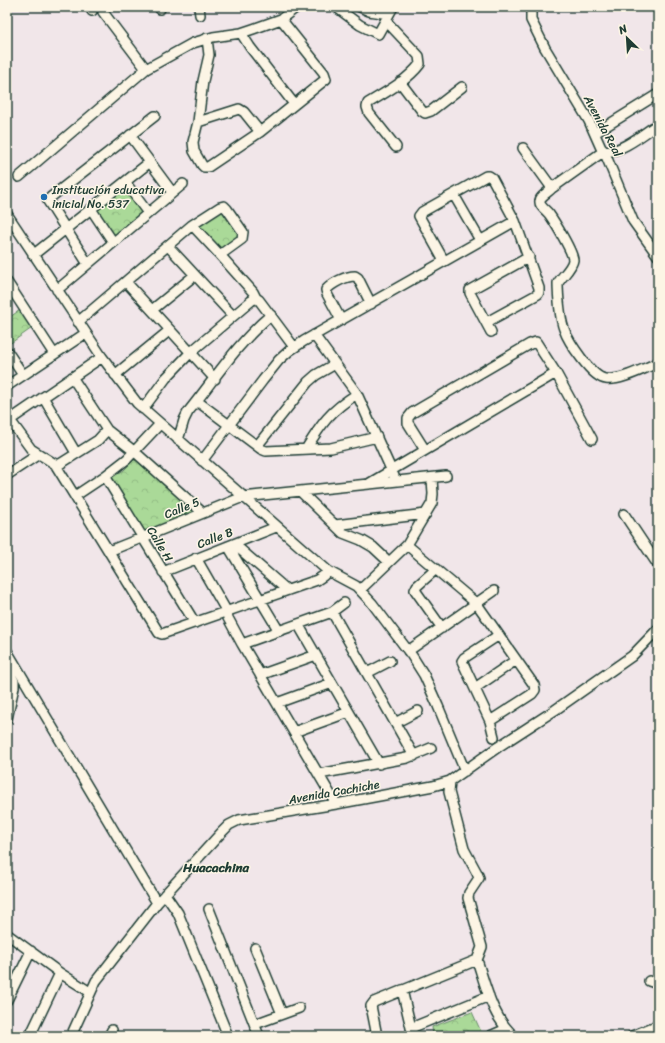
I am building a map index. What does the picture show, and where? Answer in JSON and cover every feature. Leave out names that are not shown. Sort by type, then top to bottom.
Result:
[{"type":"street","points":[[19,177],[146,69],[193,43],[207,38],[241,33],[281,19],[297,7]]},
{"type":"street","points":[[336,7],[360,25],[378,34],[389,14]]},
{"type":"street","points":[[360,7],[369,11],[389,14],[418,56],[420,64],[416,69],[400,82],[368,103],[367,107],[369,112],[396,147]]},
{"type":"street","name":"Avenida Real","points":[[531,7],[531,20],[545,48],[604,151],[633,221],[658,256]]},
{"type":"street","points":[[103,12],[146,69]]},
{"type":"street","points":[[207,38],[209,55],[203,81],[198,122],[193,142],[194,151],[204,167],[208,167],[260,132],[326,79],[324,72],[281,19]]},
{"type":"street","points":[[241,33],[294,104]]},
{"type":"street","points":[[400,82],[425,113],[431,111],[462,87]]},
{"type":"street","points":[[594,133],[658,94]]},
{"type":"street","points":[[198,122],[239,109],[244,112],[260,132]]},
{"type":"street","points":[[88,264],[48,201],[51,197],[155,116]]},
{"type":"street","points":[[658,124],[623,147],[612,152],[604,151],[552,188],[541,198],[540,201],[540,204],[549,214],[560,232],[573,259],[571,265],[558,283],[563,327],[567,336],[585,362],[598,377],[606,379],[620,377],[658,363]]},
{"type":"street","points":[[130,135],[172,192]]},
{"type":"street","points":[[523,148],[552,188]]},
{"type":"street","points":[[33,254],[150,162]]},
{"type":"street","points":[[444,261],[420,216],[422,212],[486,176],[489,176],[492,178],[515,221],[540,288],[539,292],[487,322]]},
{"type":"street","points":[[125,182],[148,213]]},
{"type":"street","points":[[57,290],[183,184]]},
{"type":"street","points":[[454,195],[480,240]]},
{"type":"street","points":[[78,322],[192,225],[224,206],[243,232],[243,237],[242,240],[220,255]]},
{"type":"street","points":[[91,209],[114,242]]},
{"type":"street","points":[[7,214],[102,357],[137,403],[276,527],[328,571],[345,579],[360,590],[372,603],[424,676],[465,771]]},
{"type":"street","points":[[202,461],[279,360],[294,347],[515,221]]},
{"type":"street","points":[[192,225],[253,292],[294,347]]},
{"type":"street","points":[[168,246],[233,316]]},
{"type":"street","points":[[491,332],[487,322],[470,293],[470,290],[529,257]]},
{"type":"street","points":[[152,310],[195,275]]},
{"type":"street","points":[[341,320],[326,290],[349,276],[355,276],[358,278],[371,304]]},
{"type":"street","points":[[7,282],[54,354]]},
{"type":"street","points":[[126,282],[215,379]]},
{"type":"street","points":[[143,409],[166,378],[191,352],[256,298]]},
{"type":"street","points":[[178,440],[188,412],[256,327],[271,315]]},
{"type":"street","points":[[116,375],[170,330]]},
{"type":"street","points":[[7,386],[86,333]]},
{"type":"street","points":[[314,335],[357,394],[392,470],[396,482]]},
{"type":"street","points":[[425,450],[408,423],[408,418],[412,413],[530,344],[536,342],[556,373],[592,439]]},
{"type":"street","points":[[7,351],[23,375]]},
{"type":"street","points":[[102,357],[8,419],[31,449],[55,464],[159,632],[164,634],[317,580],[328,571]]},
{"type":"street","points":[[257,446],[308,382],[316,375],[335,364]]},
{"type":"street","points":[[367,485],[556,373]]},
{"type":"street","points":[[72,377],[107,430],[135,452],[203,513]]},
{"type":"street","points":[[306,449],[319,428],[332,412],[342,403],[357,394]]},
{"type":"street","points":[[43,397],[76,454]]},
{"type":"street","points":[[197,401],[228,425],[266,451],[331,448],[377,437]]},
{"type":"street","points":[[75,496],[105,476],[135,452],[160,424]]},
{"type":"street","points":[[55,464],[60,464],[98,440],[107,430]]},
{"type":"street","points":[[7,475],[38,454]]},
{"type":"street","name":"Calle H","points":[[105,476],[194,623]]},
{"type":"street","name":"Calle 5","points":[[109,551],[243,497],[446,476]]},
{"type":"street","points":[[360,590],[407,545],[432,503],[432,478]]},
{"type":"street","points":[[301,492],[343,533],[361,540],[373,547],[389,562]]},
{"type":"street","points":[[335,525],[426,514]]},
{"type":"street","points":[[624,514],[658,565]]},
{"type":"street","name":"Calle B","points":[[163,572],[276,527]]},
{"type":"street","points":[[231,545],[287,590]]},
{"type":"street","points":[[231,545],[260,600],[279,631]]},
{"type":"street","points":[[407,545],[477,604],[534,685],[535,690],[532,694],[490,722]]},
{"type":"street","points":[[196,558],[227,612],[228,618],[242,644],[336,804]]},
{"type":"street","points":[[436,569],[417,586],[415,590],[442,628]]},
{"type":"street","points":[[408,652],[494,591]]},
{"type":"street","points":[[242,644],[332,612],[344,603]]},
{"type":"street","points":[[332,612],[414,756]]},
{"type":"street","points":[[298,624],[379,764]]},
{"type":"street","name":"Avenida Cachiche","points":[[70,1036],[90,992],[104,970],[157,903],[229,825],[238,820],[336,804],[433,786],[450,781],[498,746],[555,710],[632,656],[658,629]]},
{"type":"street","points":[[494,737],[490,722],[462,661],[464,658],[499,635]]},
{"type":"street","points":[[7,651],[157,903]]},
{"type":"street","points":[[260,675],[316,655]]},
{"type":"street","points":[[475,688],[516,660]]},
{"type":"street","points":[[367,673],[390,661]]},
{"type":"street","points":[[7,667],[14,681],[14,687],[7,719]]},
{"type":"street","points":[[277,703],[332,683]]},
{"type":"street","points":[[395,723],[418,710]]},
{"type":"street","points":[[294,732],[348,712]]},
{"type":"street","points":[[319,774],[379,764],[414,756],[431,748]]},
{"type":"street","points":[[450,781],[449,792],[464,849],[478,873],[478,878],[469,893],[468,898],[482,947],[477,960],[488,996],[499,1019],[506,1029],[514,1036]]},
{"type":"street","points":[[166,894],[178,913],[228,1036]]},
{"type":"street","points":[[210,909],[259,1036]]},
{"type":"street","points":[[7,934],[60,973],[90,992]]},
{"type":"street","points":[[255,948],[282,1014]]},
{"type":"street","points":[[7,1000],[31,951]]},
{"type":"street","points":[[377,1036],[371,1006],[374,1002],[477,960]]},
{"type":"street","points":[[30,1036],[60,973]]},
{"type":"street","points":[[648,981],[658,984]]},
{"type":"street","points":[[402,990],[412,1032],[488,996]]},
{"type":"street","points":[[255,1024],[299,1008]]},
{"type":"street","points":[[490,1036],[506,1029]]},
{"type":"street","points":[[632,1036],[655,1030]]},
{"type":"green space","points":[[125,186],[144,213],[115,238],[96,210]]},
{"type":"green space","points":[[222,209],[240,236],[221,252],[199,228],[199,225]]},
{"type":"green space","points":[[20,310],[32,328],[8,345],[7,319]]},
{"type":"green space","points":[[134,460],[195,511],[195,514],[145,534],[111,478],[124,470]]},
{"type":"green space","points":[[472,1012],[483,1036],[433,1036],[432,1027]]},
{"type":"place","name":"Institución educativa inicial No. 537","points":[[44,197]]},
{"type":"district","name":"Huacachina","points":[[216,867]]}]
